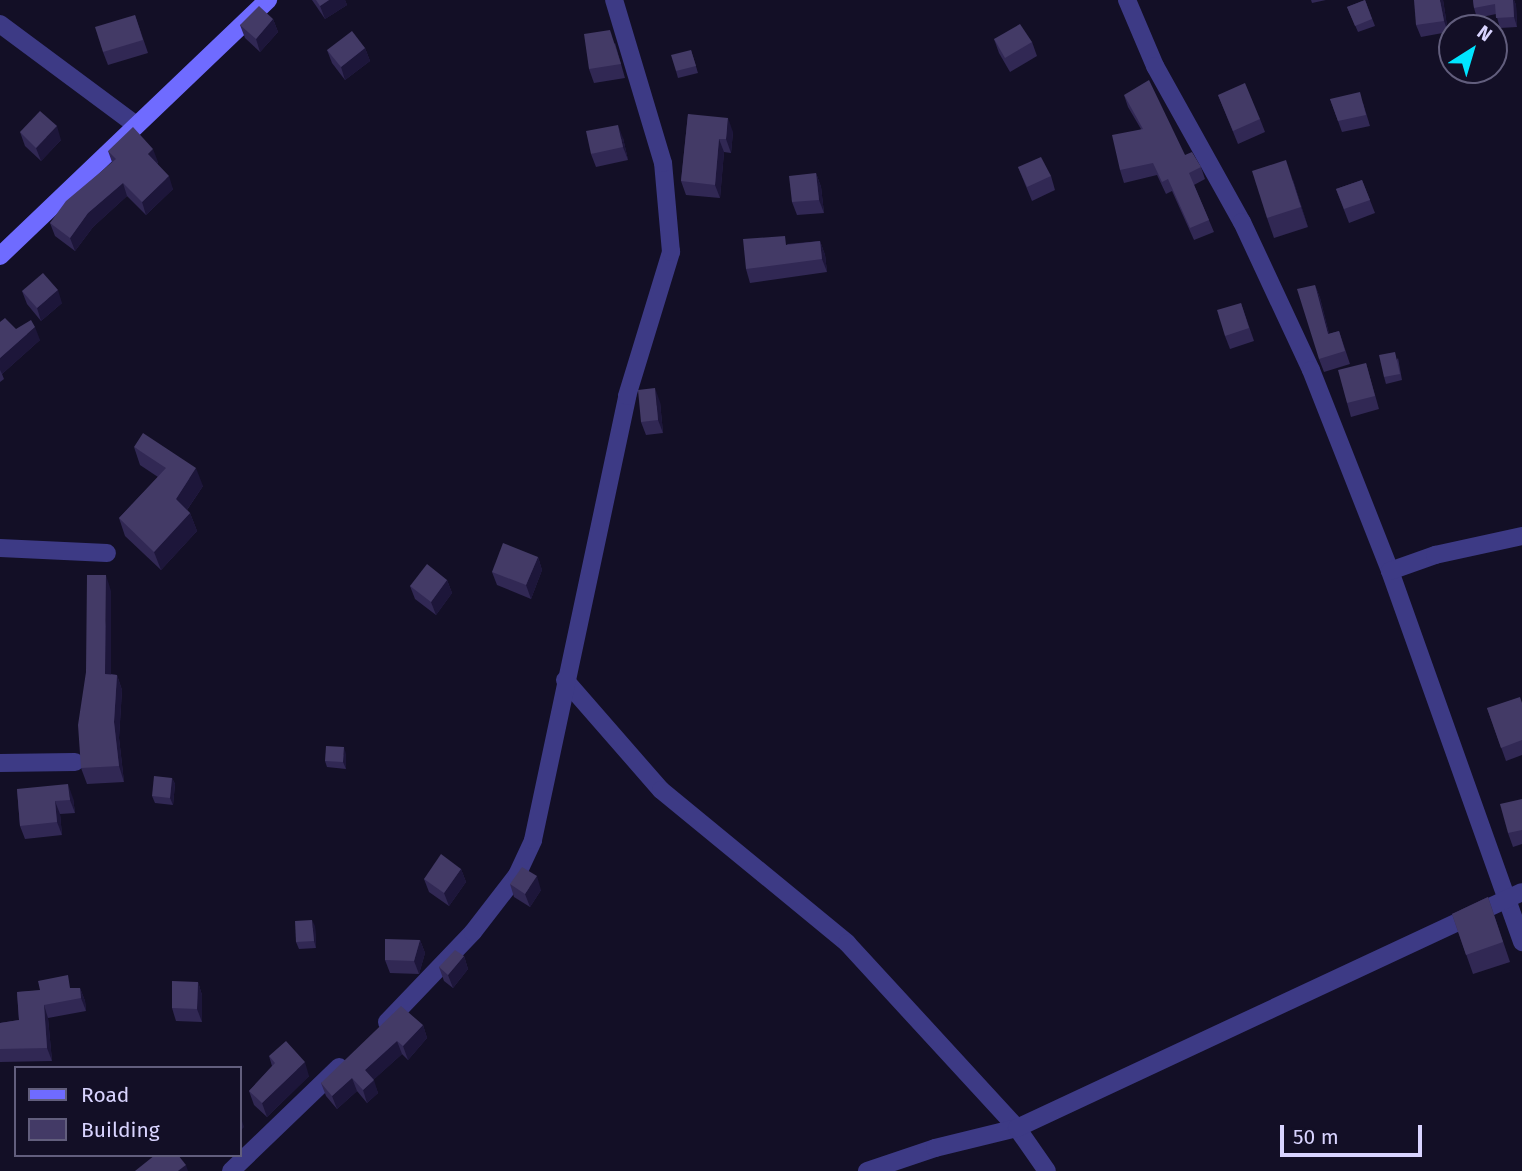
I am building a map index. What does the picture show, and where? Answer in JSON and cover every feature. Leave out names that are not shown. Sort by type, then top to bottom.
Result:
[{"type":"street","points":[[0,256],[268,0]]},
{"type":"street","points":[[377,1031],[473,932],[517,875],[533,839],[626,396],[671,252],[663,163],[614,0]]},
{"type":"street","points":[[1126,0],[1155,66],[1242,222],[1305,357],[1390,571],[1504,899],[1522,942]]},
{"type":"street","points":[[0,24],[136,125]]},
{"type":"street","points":[[1390,571],[1435,555],[1522,536]]},
{"type":"street","points":[[0,548],[107,553]]},
{"type":"street","points":[[565,680],[661,790],[847,943],[1017,1128],[1047,1171]]},
{"type":"street","points":[[0,763],[75,762]]},
{"type":"street","points":[[867,1171],[935,1148],[1017,1128],[1522,892]]},
{"type":"street","points":[[231,1171],[349,1058]]},
{"type":"building","points":[[316,0],[329,0],[320,6]]},
{"type":"building","points":[[1365,0],[1372,19],[1355,26],[1347,7]]},
{"type":"building","points":[[1414,0],[1440,0],[1443,14],[1438,14],[1438,22],[1416,25]]},
{"type":"building","points":[[1473,0],[1513,0],[1514,17],[1496,14],[1495,4],[1474,8]]},
{"type":"building","points":[[259,6],[273,19],[256,39],[240,25]]},
{"type":"building","points":[[135,15],[143,40],[103,52],[95,27]]},
{"type":"building","points":[[1020,24],[1032,42],[1005,58],[994,39]]},
{"type":"building","points":[[610,30],[621,64],[589,69],[584,34]]},
{"type":"building","points":[[352,31],[365,48],[341,67],[327,50]]},
{"type":"building","points":[[691,50],[696,66],[676,71],[671,55]]},
{"type":"building","points":[[1149,80],[1185,155],[1192,152],[1201,167],[1189,173],[1209,220],[1190,228],[1168,179],[1162,182],[1153,163],[1120,170],[1112,135],[1143,129],[1124,95]]},
{"type":"building","points":[[1245,83],[1260,119],[1233,131],[1218,95]]},
{"type":"building","points":[[1360,92],[1366,115],[1338,121],[1330,99]]},
{"type":"building","points":[[40,111],[57,126],[36,148],[20,132]]},
{"type":"building","points":[[688,114],[728,118],[726,139],[719,139],[715,185],[681,181]]},
{"type":"building","points":[[618,125],[623,147],[591,154],[586,131]]},
{"type":"building","points":[[133,127],[153,149],[148,154],[169,176],[142,202],[123,183],[88,213],[70,238],[50,223],[66,201],[116,159],[108,151]]},
{"type":"building","points":[[1041,157],[1051,176],[1027,187],[1018,167]]},
{"type":"building","points":[[1286,160],[1301,207],[1267,218],[1252,171]]},
{"type":"building","points":[[816,173],[819,200],[792,202],[789,176]]},
{"type":"building","points":[[1362,180],[1370,200],[1344,209],[1336,189]]},
{"type":"building","points":[[785,236],[786,245],[820,241],[822,259],[746,269],[743,239]]},
{"type":"building","points":[[43,273],[58,290],[37,308],[22,291]]},
{"type":"building","points":[[1315,285],[1328,334],[1339,331],[1345,351],[1319,359],[1297,289]]},
{"type":"building","points":[[1241,303],[1249,328],[1225,336],[1217,310]]},
{"type":"building","points":[[5,318],[16,329],[31,320],[35,327],[0,358],[0,322]]},
{"type":"building","points":[[1395,352],[1400,374],[1384,377],[1379,355]]},
{"type":"building","points":[[1366,363],[1375,396],[1347,403],[1338,370]]},
{"type":"building","points":[[655,388],[658,420],[641,422],[638,390]]},
{"type":"building","points":[[143,433],[196,468],[176,499],[190,513],[154,552],[119,518],[166,468],[134,447]]},
{"type":"building","points":[[503,543],[538,557],[526,585],[492,572]]},
{"type":"building","points":[[427,564],[447,580],[431,602],[410,586]]},
{"type":"building","points":[[87,575],[106,575],[105,674],[117,675],[114,722],[119,766],[81,768],[78,725],[86,672]]},
{"type":"building","points":[[1520,697],[1522,740],[1501,748],[1487,708]]},
{"type":"building","points":[[326,746],[344,747],[343,762],[325,761]]},
{"type":"building","points":[[154,776],[172,778],[170,798],[152,796]]},
{"type":"building","points":[[68,784],[70,800],[55,801],[57,822],[20,826],[17,789]]},
{"type":"building","points":[[1522,799],[1522,830],[1508,833],[1500,804]]},
{"type":"building","points":[[441,854],[461,869],[444,893],[424,879]]},
{"type":"building","points":[[522,867],[537,876],[525,894],[510,884]]},
{"type":"building","points":[[1488,897],[1503,942],[1466,955],[1452,914]]},
{"type":"building","points":[[312,920],[314,941],[296,942],[295,921]]},
{"type":"building","points":[[385,939],[420,940],[414,961],[385,960]]},
{"type":"building","points":[[455,950],[464,956],[448,975],[439,967]]},
{"type":"building","points":[[68,975],[70,988],[80,988],[81,998],[44,1005],[47,1048],[0,1049],[0,1023],[19,1020],[17,992],[40,990],[38,981]]},
{"type":"building","points":[[172,981],[198,982],[197,1009],[172,1008]]},
{"type":"building","points":[[401,1006],[423,1025],[403,1046],[397,1041],[365,1070],[374,1080],[363,1090],[352,1078],[332,1096],[321,1083]]},
{"type":"building","points":[[286,1041],[305,1062],[262,1103],[249,1091],[275,1063],[269,1056]]},
{"type":"building","points":[[152,1157],[180,1157],[186,1165],[178,1171],[135,1171]]}]
